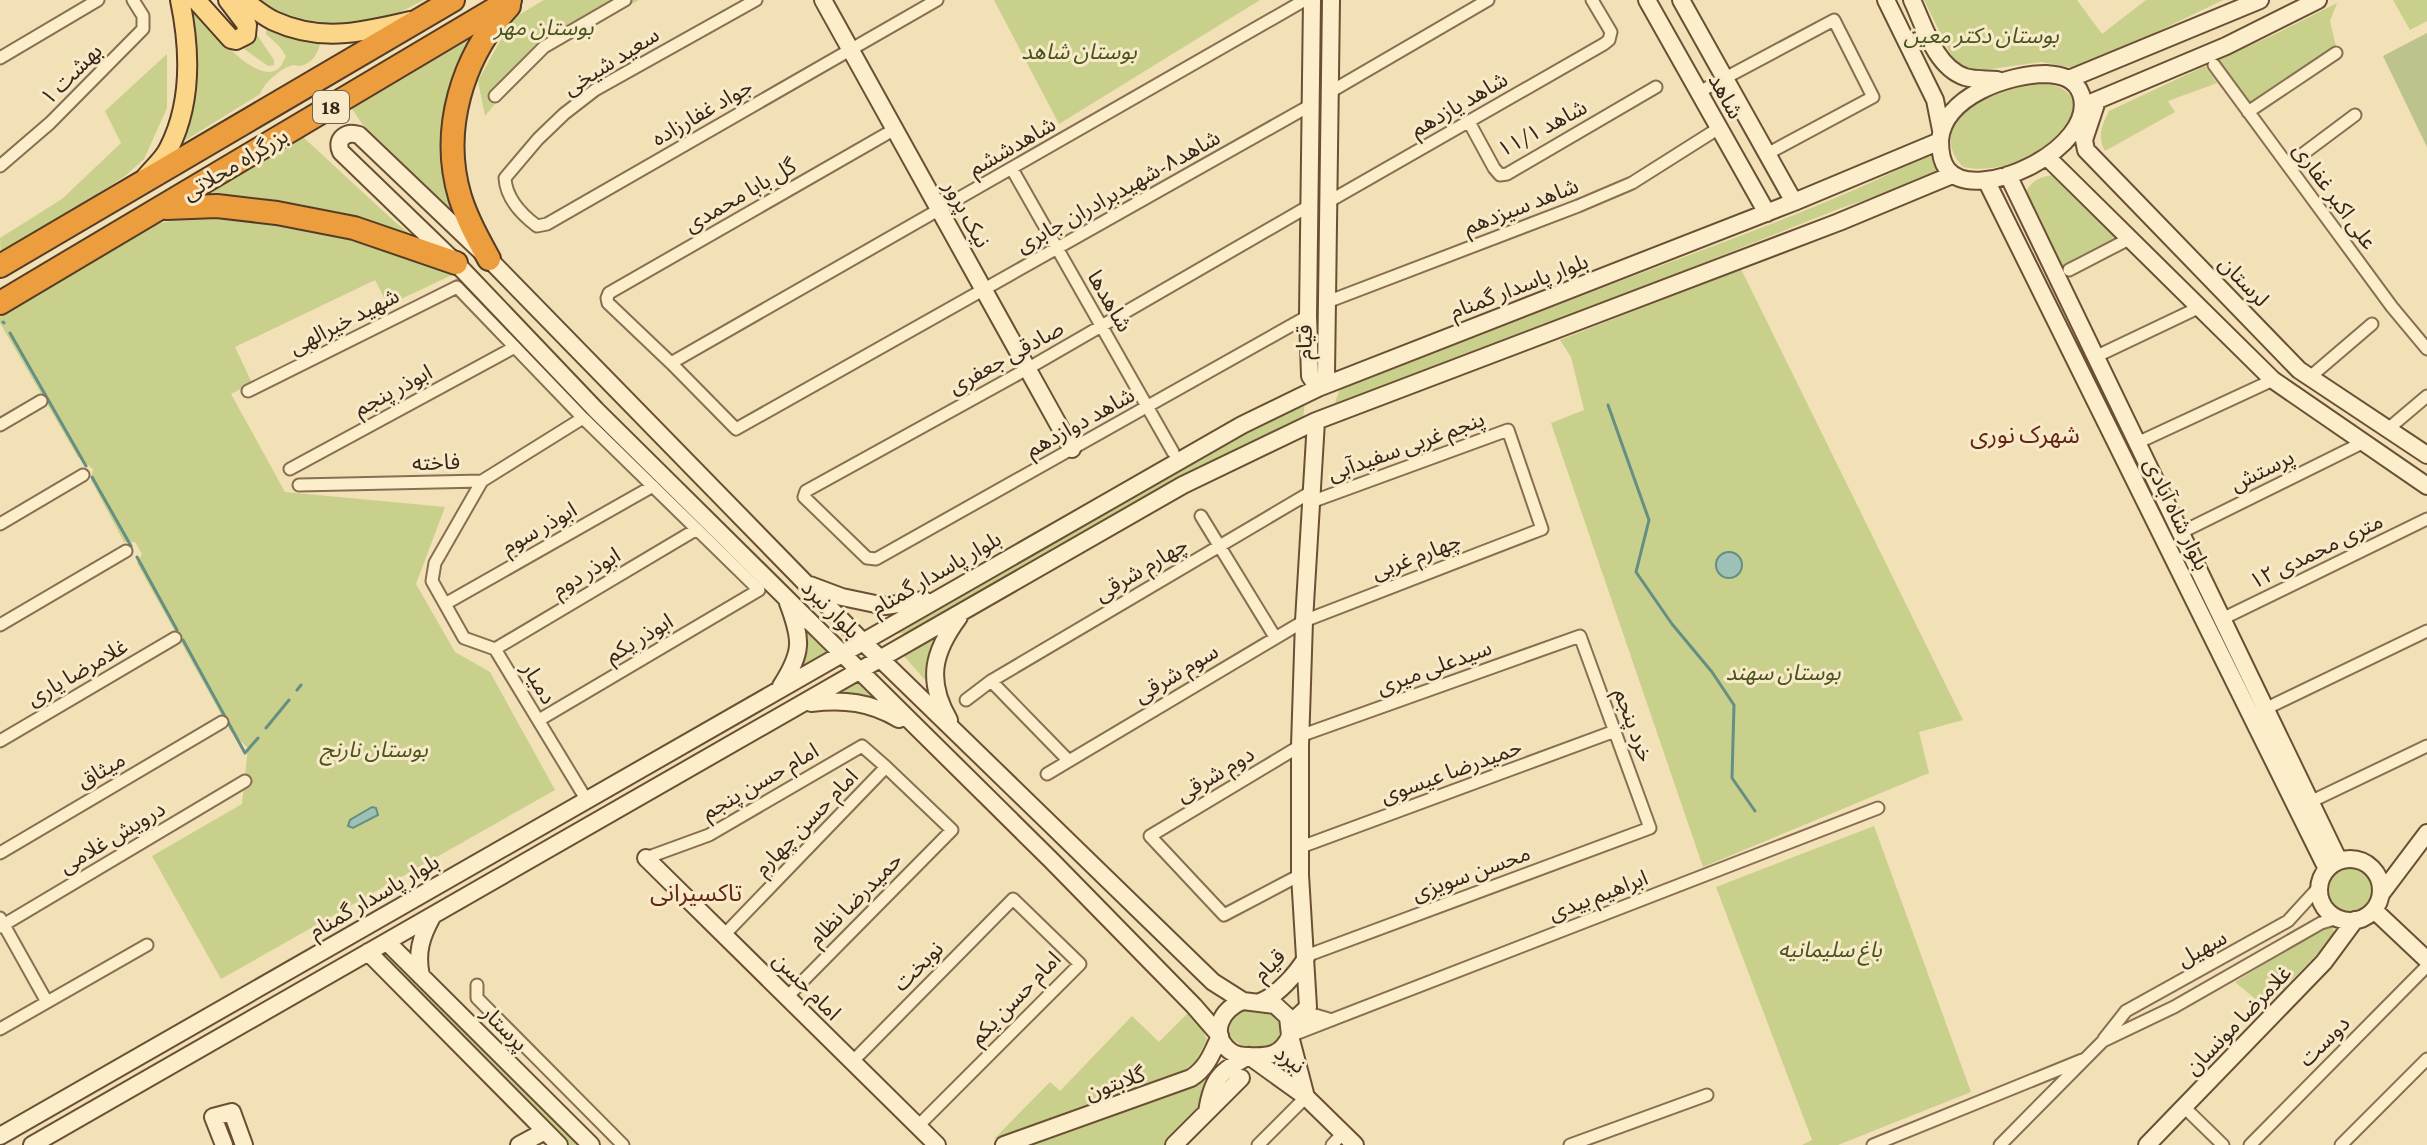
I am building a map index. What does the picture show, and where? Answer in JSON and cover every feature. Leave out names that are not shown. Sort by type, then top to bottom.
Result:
[{"type":"highway","name":"بزرگراه محلاتی","points":[[0,266],[453,0]]},
{"type":"highway","name":"بزرگراه محلاتی","points":[[0,303],[512,0]]},
{"type":"highway","points":[[489,259],[467,217],[452,146],[461,85],[474,55],[512,0]]},
{"type":"highway","points":[[161,208],[217,206],[277,213],[354,228],[456,263]]},
{"type":"main road","points":[[140,184],[169,149],[182,112],[187,74],[187,34],[180,0]]},
{"type":"main road","points":[[196,0],[231,39],[236,40],[246,35],[247,25],[228,0]]},
{"type":"main road","points":[[243,0],[273,21],[310,33],[344,35],[424,17]]},
{"type":"main road","name":"نیک پرور","points":[[823,0],[1072,449]]},
{"type":"main road","name":"قیام","points":[[1312,0],[1308,316],[1310,376],[1318,388],[1326,375],[1331,0]]},
{"type":"main road","name":"شاهد","points":[[1647,0],[1767,213]]},
{"type":"main road","points":[[1886,0],[1935,100],[1943,161],[1952,175],[1973,180],[2008,175],[2047,157],[2072,134],[2090,104],[2226,46],[2318,0]]},
{"type":"main road","points":[[1912,0],[1937,53],[1946,65],[1961,76],[1973,79],[2006,80]]},
{"type":"main road","points":[[2069,79],[2260,0]]},
{"type":"main road","name":"شاهد","points":[[1684,1],[1794,202]]},
{"type":"main road","points":[[1941,136],[1960,105],[1991,85],[2006,80],[2034,74],[2058,75],[2069,79],[2090,104]]},
{"type":"main road","name":"لرستان","points":[[2090,104],[2084,140],[2086,150],[2299,370],[2427,455]]},
{"type":"main road","name":"بلوار نبرد","points":[[1220,1036],[1194,1006],[919,729],[596,410],[456,263],[341,152],[340,140],[345,134],[359,135],[489,259],[880,659],[1213,982],[1251,1001]]},
{"type":"main road","name":"بلوار پاسدار گمنام","points":[[0,1136],[1216,439],[1318,388],[1767,213],[1941,136]]},
{"type":"main road","points":[[2047,157],[2273,380],[2427,486]]},
{"type":"main road","name":"بلوار پاسدار گمنام","points":[[32,1145],[373,958],[433,915],[1183,485],[1316,421],[1839,222],[1952,175]]},
{"type":"main road","name":"بلوار شاه آبادی","points":[[2008,175],[2310,802],[2333,865]]},
{"type":"main road","name":"بلوار شاه آبادی","points":[[1986,180],[2333,865]]},
{"type":"main road","points":[[408,217],[397,195],[401,190],[407,188],[426,198]]},
{"type":"main road","name":"قیام","points":[[1290,1030],[1308,1007],[1300,875],[1300,741],[1316,421]]},
{"type":"main road","points":[[805,583],[842,597],[885,606],[936,598]]},
{"type":"main road","points":[[780,688],[795,664],[799,636],[786,598]]},
{"type":"main road","points":[[958,735],[944,711],[934,670],[944,636],[963,611]]},
{"type":"main road","points":[[801,704],[854,701],[882,709],[919,729]]},
{"type":"main road","points":[[2381,894],[2378,875],[2371,867],[2354,859],[2333,865],[2319,887],[2323,906],[2338,918],[2355,920],[2365,917],[2374,910],[2381,894],[2425,843]]},
{"type":"main road","name":"امام حسن","points":[[646,858],[937,1145]]},
{"type":"main road","points":[[2374,910],[2425,956]]},
{"type":"main road","points":[[421,976],[418,951],[422,934],[433,915]]},
{"type":"main road","name":"غلامرضا مونسان","points":[[2147,1145],[2324,962],[2355,920]]},
{"type":"main road","name":"پرستار","points":[[390,945],[591,1145]]},
{"type":"main road","name":"قیام","points":[[1251,1001],[1269,999],[1296,975],[1306,956]]},
{"type":"main road","name":"پرستار","points":[[373,958],[559,1145]]},
{"type":"main road","points":[[1251,1001],[1275,1005],[1288,1017],[1290,1030],[1287,1045],[1271,1056],[1239,1056],[1230,1051],[1220,1036],[1221,1017],[1234,1004],[1251,1001]]},
{"type":"main road","name":"نبرد","points":[[1290,1030],[1306,1097]]},
{"type":"main road","name":"گلابتون","points":[[1004,1145],[1191,1078],[1208,1061],[1220,1036]]},
{"type":"main road","points":[[1207,1112],[1213,1083],[1227,1068],[1249,1056]]},
{"type":"main road","name":"نبرد","points":[[1249,1056],[1306,1097],[1343,1141]]},
{"type":"main road","points":[[1174,1145],[1241,1078]]},
{"type":"main road","points":[[224,1145],[213,1117],[232,1112],[244,1145]]},
{"type":"main road","points":[[519,1145],[545,1131]]},
{"type":"street","points":[[0,58],[98,0]]},
{"type":"street","name":"بهشت ۱","points":[[0,166],[50,123],[143,29],[143,16],[133,0]]},
{"type":"street","points":[[495,96],[544,47],[625,0]]},
{"type":"street","name":"سعید شیخی","points":[[505,178],[538,139],[595,90],[756,0]]},
{"type":"street","name":"جواد غفارزاده","points":[[505,178],[505,188],[521,212],[537,226],[547,224],[937,0]]},
{"type":"street","name":"شاهدششم","points":[[671,363],[1305,0]]},
{"type":"street","points":[[1330,92],[1488,0]]},
{"type":"street","name":"شاهد یازدهم","points":[[1328,202],[1609,40],[1611,32],[1594,1]]},
{"type":"street","name":"شاهدششم","points":[[1248,33],[1292,15],[1300,15],[1312,24]]},
{"type":"street","points":[[1699,92],[1834,20],[1873,97],[1767,154]]},
{"type":"street","points":[[2248,112],[2336,53]]},
{"type":"street","name":"علی اکبر غفاری","points":[[2214,65],[2392,307],[2426,345]]},
{"type":"street","name":"شاهد ۱۱/۱","points":[[1469,122],[1494,168],[1500,175],[1507,174],[1656,87]]},
{"type":"street","name":"شاهد۸-شهیدبرادران جابری","points":[[671,363],[736,429],[1311,105]]},
{"type":"street","points":[[2288,165],[2355,115]]},
{"type":"street","name":"شاهد سیزدهم","points":[[1327,302],[1632,183],[1719,128]]},
{"type":"street","name":"گل بابا محمدی","points":[[671,363],[608,303],[609,293],[895,129]]},
{"type":"street","name":"شاهدها","points":[[1012,169],[1173,452]]},
{"type":"street","name":"صادقی جعفری","points":[[870,560],[806,501],[806,491],[1027,369],[1309,206]]},
{"type":"street","points":[[2069,270],[2129,239]]},
{"type":"street","name":"شهید خیرالهی","points":[[248,391],[457,287],[515,347]]},
{"type":"street","points":[[2095,357],[2198,308]]},
{"type":"street","name":"شاهد دوازدهم","points":[[870,560],[1308,316]]},
{"type":"street","points":[[2310,377],[2372,324]]},
{"type":"street","points":[[515,347],[697,529]]},
{"type":"street","name":"ابوذر پنجم","points":[[290,469],[515,347]]},
{"type":"street","points":[[2137,443],[2273,380]]},
{"type":"street","points":[[2388,429],[2427,396]]},
{"type":"street","points":[[0,425],[41,401]]},
{"type":"street","points":[[482,481],[583,418]]},
{"type":"street","name":"پنجم غربی سفیدآبی","points":[[1311,497],[1508,430],[1542,529]]},
{"type":"street","name":"پرستش","points":[[2180,533],[2362,443]]},
{"type":"street","points":[[0,524],[83,475]]},
{"type":"street","name":"فاخته","points":[[299,485],[482,481]]},
{"type":"street","name":"فاخته","points":[[445,604],[432,581],[435,563],[482,481]]},
{"type":"street","name":"ابوذر سوم","points":[[445,604],[653,486]]},
{"type":"street","name":"چهارم شرقی","points":[[966,700],[991,681],[1219,545],[1311,497]]},
{"type":"street","points":[[1201,516],[1275,637]]},
{"type":"street","name":"۱۲ متری محمدی","points":[[2222,619],[2427,519]]},
{"type":"street","name":"ابوذر یکم","points":[[539,720],[759,590],[697,529]]},
{"type":"street","name":"ابوذر دوم","points":[[495,649],[697,529]]},
{"type":"street","name":"چهارم غربی","points":[[1304,621],[1542,529]]},
{"type":"street","points":[[0,625],[126,551]]},
{"type":"street","name":"دمیار","points":[[445,604],[464,638],[495,649],[586,799]]},
{"type":"street","name":"سوم شرقی","points":[[1047,774],[1304,621]]},
{"type":"street","points":[[2265,709],[2427,631]]},
{"type":"street","name":"سیدعلی میری","points":[[1300,741],[1580,636]]},
{"type":"street","name":"خرد پنجم","points":[[1580,636],[1650,828]]},
{"type":"street","name":"غلامرضا یاری","points":[[0,741],[175,638]]},
{"type":"street","points":[[991,681],[1068,760]]},
{"type":"street","name":"میثاق","points":[[0,853],[222,722]]},
{"type":"street","name":"حمیدرضا عیسوی","points":[[1301,847],[1615,731]]},
{"type":"street","name":"دوم شرقی","points":[[1300,741],[1150,836],[1224,915],[1300,875]]},
{"type":"street","name":"امام حسن پنجم","points":[[646,858],[709,835],[862,746],[886,767]]},
{"type":"street","points":[[2310,802],[2427,746]]},
{"type":"street","name":"امام حسن چهارم","points":[[724,935],[886,767],[952,830]]},
{"type":"street","name":"درویش غلامی","points":[[1,924],[245,781]]},
{"type":"street","name":"ابراهیم بیدی","points":[[1290,1030],[1333,1020],[1878,808]]},
{"type":"street","name":"محسن سویزی","points":[[1306,956],[1650,828]]},
{"type":"street","name":"حمیدرضا نظام","points":[[787,997],[952,830]]},
{"type":"street","name":"سهیل","points":[[1873,1145],[2086,1058],[2126,1011],[2288,921],[2319,887]]},
{"type":"street","name":"نوبخت","points":[[852,1062],[1013,899]]},
{"type":"street","name":"امام حسن یکم","points":[[918,1126],[1080,964],[1013,899]]},
{"type":"street","name":"سهیل","points":[[2103,1041],[2174,1007],[2321,923],[2338,918]]},
{"type":"street","points":[[1,924],[47,1002]]},
{"type":"street","points":[[0,1029],[147,945]]},
{"type":"street","name":"دوست","points":[[2250,1145],[2425,956]]},
{"type":"street","points":[[477,985],[477,998],[623,1145]]},
{"type":"street","points":[[2000,1145],[2086,1058]]},
{"type":"street","points":[[2341,1145],[2427,1059]]},
{"type":"street","points":[[1570,1145],[1707,1095]]},
{"type":"street","points":[[1258,1145],[1306,1097]]},
{"type":"street","points":[[2184,1107],[2223,1145]]},
{"type":"green space","points":[[260,0],[424,0],[374,25],[318,26],[269,7]]},
{"type":"green space","name":"بوستان مهر","points":[[544,0],[639,0],[529,62],[485,116],[478,81],[512,19]]},
{"type":"green space","name":"بوستان شاهد","points":[[994,0],[1260,0],[1059,124]]},
{"type":"green space","name":"بوستان دکتر معین","points":[[1924,0],[2077,0],[2102,34],[2146,0],[2223,0],[2074,68],[2041,62],[1969,72],[1955,63]]},
{"type":"green space","points":[[2393,0],[2427,0],[2427,21],[2410,30]]},
{"type":"green space","points":[[2337,3],[2330,21],[2337,51],[2256,106],[2250,103],[2217,60],[2271,36]]},
{"type":"green space","points":[[190,4],[240,58],[264,71],[278,69],[286,56],[266,34],[266,30],[320,44],[311,61],[283,69],[260,94],[176,146],[193,77],[196,41]]},
{"type":"green space","points":[[483,29],[452,87],[462,221],[363,125],[352,109]]},
{"type":"green space","points":[[255,32],[274,60],[274,65],[268,66],[240,46]]},
{"type":"green space","points":[[2427,33],[2427,147],[2383,56]]},
{"type":"green space","points":[[167,54],[167,108],[144,159],[125,176],[1,257],[0,238],[62,199],[121,143],[105,111]]},
{"type":"green space","points":[[2205,66],[2217,83],[2168,101],[2175,112],[2105,151],[2101,131],[2109,111]]},
{"type":"green space","points":[[2036,83],[2062,88],[2073,100],[2071,116],[2060,132],[2041,149],[2017,161],[1990,168],[1963,167],[1952,151],[1951,136],[1957,122],[1969,109],[1985,99],[2020,85]]},
{"type":"green space","points":[[302,136],[395,222],[429,249],[193,201]]},
{"type":"green space","points":[[1925,156],[1937,157],[1944,174],[1841,208],[1497,345],[1335,403],[1340,388],[1780,221]]},
{"type":"green space","points":[[2057,175],[2123,238],[2057,272],[2023,197],[2037,180]]},
{"type":"green space","name":"بوستان نارنج","points":[[205,213],[319,228],[423,260],[452,275],[388,305],[375,280],[235,347],[252,383],[231,394],[285,492],[445,507],[416,584],[455,652],[490,672],[555,790],[221,979],[152,856],[242,804],[248,748],[231,732],[137,563],[142,554],[135,542],[124,542],[91,480],[93,469],[78,457],[0,323],[0,317],[157,224]]},
{"type":"green space","name":"بوستان سهند","points":[[1741,269],[1963,720],[1919,732],[1929,773],[1703,867],[1551,423],[1584,410],[1571,357],[1560,340]]},
{"type":"green space","points":[[1305,400],[1303,419],[1173,481],[907,633],[894,634],[892,631],[1167,472]]},
{"type":"green space","points":[[799,617],[832,651],[801,666]]},
{"type":"green space","points":[[939,634],[930,661],[933,689],[903,655]]},
{"type":"green space","points":[[858,677],[890,707],[861,697],[831,693]]},
{"type":"green space","name":"باغ سلیمانیه","points":[[1874,826],[1971,1092],[1838,1145],[1802,1145],[1812,1140],[1716,887]]},
{"type":"green space","points":[[2350,866],[2367,873],[2374,890],[2367,907],[2350,914],[2333,907],[2326,890],[2333,873]]},
{"type":"green space","points":[[2333,927],[2334,935],[2326,945],[2265,1007],[2235,982],[2323,928]]},
{"type":"green space","points":[[389,951],[580,1145],[565,1145],[381,959]]},
{"type":"green space","points":[[1251,1009],[1269,1013],[1278,1020],[1280,1030],[1277,1039],[1269,1046],[1257,1049],[1244,1046],[1230,1036],[1229,1025],[1233,1017]]},
{"type":"green space","points":[[1188,1013],[1207,1040],[1195,1062],[1184,1070],[994,1139],[1050,1082],[1060,1091],[1132,1016],[1159,1042]]},
{"type":"green space","points":[[1208,1076],[1202,1100],[1203,1110],[1168,1145],[1030,1145],[1157,1100]]},
{"type":"water","points":[[1729,552],[1738,556],[1742,565],[1738,574],[1729,578],[1720,574],[1716,565],[1720,556]]},
{"type":"water","points":[[372,807],[376,808],[378,815],[353,828],[348,826],[350,820]]},
{"type":"waterway","points":[[10,333],[86,466]]},
{"type":"waterway","points":[[1608,405],[1649,520],[1636,572],[1734,705],[1732,778],[1755,811]]},
{"type":"waterway","points":[[92,477],[131,546]]},
{"type":"waterway","points":[[137,557],[177,630]]},
{"type":"waterway","points":[[183,640],[245,753],[258,738]]},
{"type":"waterway","points":[[297,690],[301,685]]},
{"type":"waterway","points":[[266,728],[289,700]]},
{"type":"district","name":"شهرک نوری","points":[[2025,434]]},
{"type":"district","name":"تاکسیرانی","points":[[696,892]]}]
